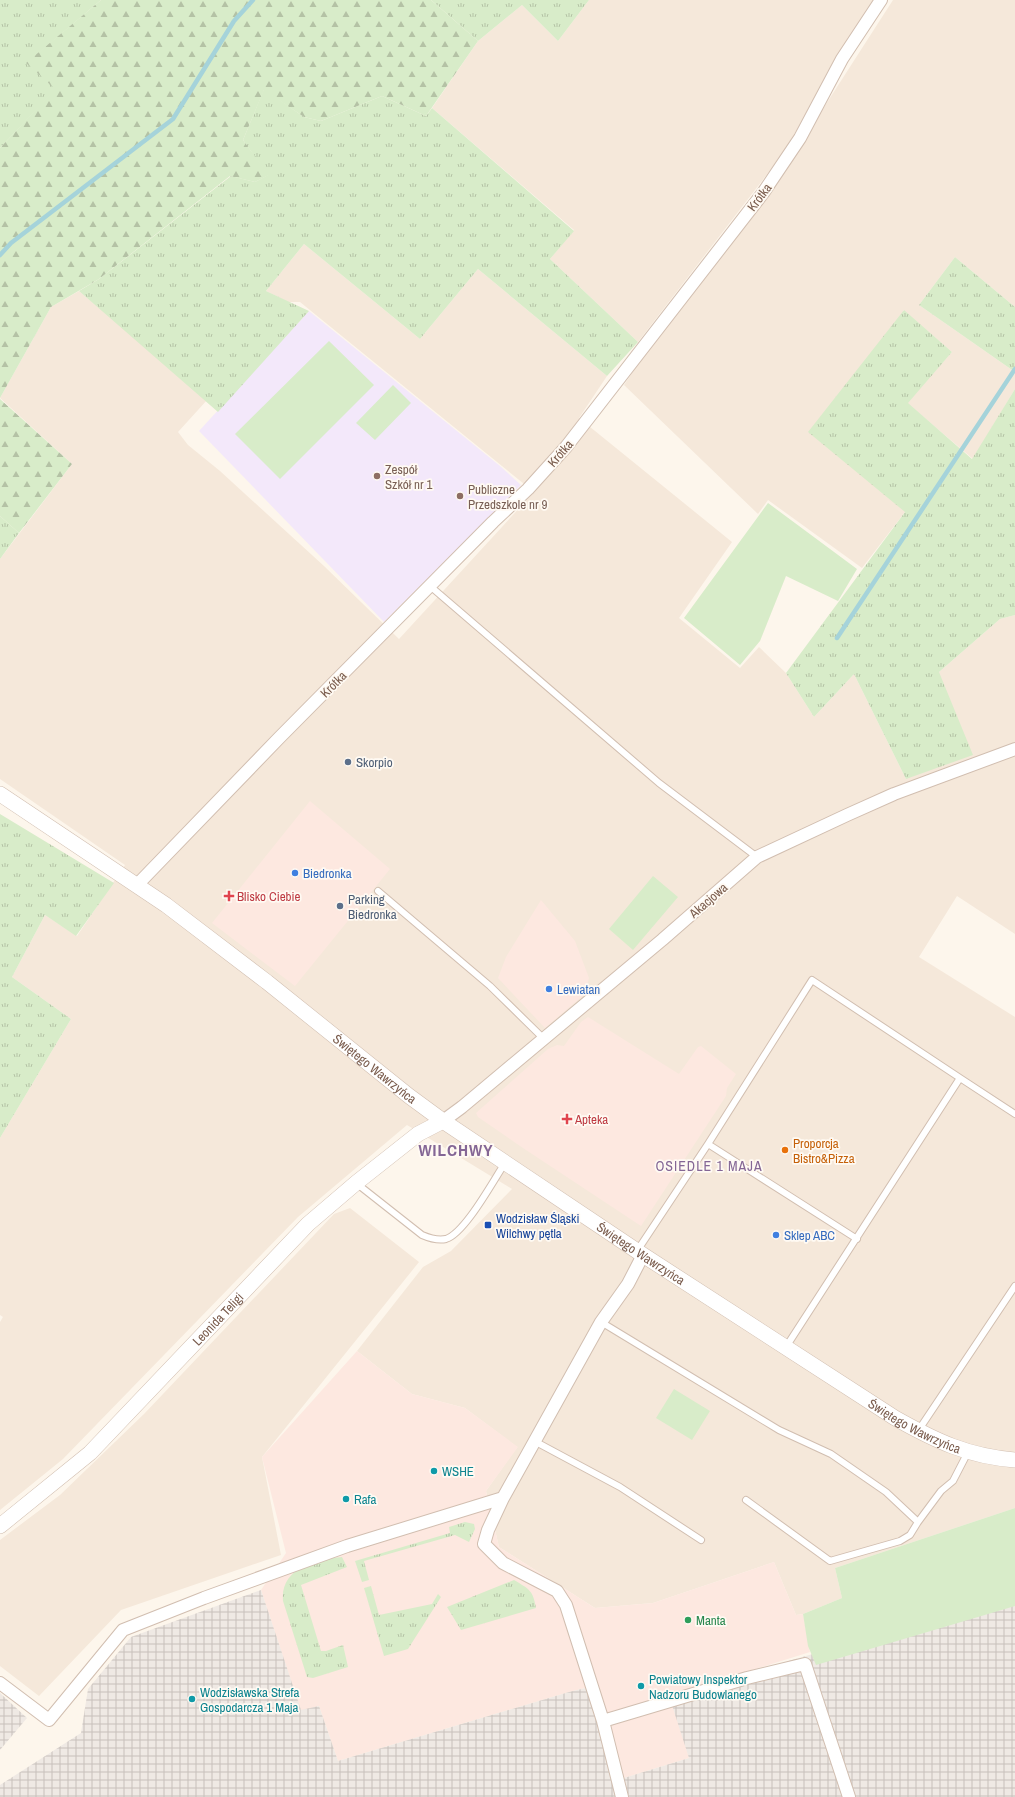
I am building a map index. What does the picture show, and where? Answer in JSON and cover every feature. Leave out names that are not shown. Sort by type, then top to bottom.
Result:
[{"type":"street","name":"Krótka","points":[[137,885],[279,738],[528,489],[566,447],[759,198],[800,138],[842,59],[881,0]]},
{"type":"street","name":"Akacjowa","points":[[443,1121],[462,1107],[668,935],[757,857],[894,794],[1015,749]]},
{"type":"street","name":"Świętego Wawrzyńca","points":[[0,794],[166,905],[443,1121],[505,1164],[640,1253],[895,1418],[918,1431],[937,1441],[968,1452],[990,1458],[1015,1460]]},
{"type":"street","name":"Leonida Teligi","points":[[0,1526],[90,1453],[308,1224],[356,1183],[418,1134],[443,1121]]},
{"type":"street","points":[[622,1797],[603,1721],[566,1605],[557,1591],[503,1563],[484,1544],[488,1530],[503,1498],[536,1442],[602,1322],[628,1284],[640,1253]]},
{"type":"street","points":[[0,1683],[49,1720],[124,1630],[204,1598],[347,1546],[503,1498]]},
{"type":"street","points":[[603,1721],[748,1678],[804,1664],[849,1797]]},
{"type":"lane","points":[[430,586],[659,782],[757,857]]},
{"type":"lane","points":[[378,891],[490,986],[544,1039]]},
{"type":"lane","points":[[640,1253],[812,980],[1015,1114]]},
{"type":"lane","points":[[786,1348],[960,1078]]},
{"type":"lane","points":[[708,1144],[856,1239]]},
{"type":"lane","points":[[356,1183],[422,1234],[429,1238],[445,1239],[453,1235],[466,1222],[505,1164]]},
{"type":"lane","points":[[918,1431],[1015,1286]]},
{"type":"lane","points":[[602,1322],[779,1430],[831,1454],[886,1492],[918,1522]]},
{"type":"lane","points":[[536,1442],[620,1487],[701,1540]]},
{"type":"lane","points":[[746,1500],[830,1561],[900,1540],[910,1535],[941,1491],[953,1481],[968,1452]]},
{"type":"shaded area","points":[[589,0],[877,0],[778,160],[638,342],[550,259],[574,230],[432,108],[478,41],[522,5],[558,41]]},
{"type":"shaded area","points":[[893,0],[1015,0],[1015,307],[955,257],[919,305],[1015,372],[1015,389],[973,459],[907,403],[952,352],[903,310],[905,512],[862,568],[768,500],[758,514],[624,385],[655,339],[763,202]]},
{"type":"shaded area","points":[[304,244],[420,339],[478,269],[607,376],[579,418],[732,542],[679,618],[740,668],[759,647],[786,673],[814,717],[854,674],[906,779],[939,672],[1000,619],[1015,615],[1015,934],[957,896],[919,957],[1015,1017],[1015,1508],[835,1568],[842,1598],[803,1614],[796,1615],[774,1562],[653,1603],[595,1608],[499,1547],[486,1491],[517,1447],[465,1408],[412,1394],[357,1351],[423,1267],[451,1251],[512,1189],[407,1125],[298,1217],[63,1459],[0,1510],[0,1322],[3,1317],[0,1315],[0,1138],[71,1019],[12,977],[45,915],[77,936],[125,865],[0,779],[0,559],[72,464],[0,398],[51,307],[79,291],[208,399],[178,432],[188,445],[220,471],[324,566],[399,639],[534,492],[300,302],[288,302],[266,291]]},
{"type":"shaded area","name":"Zespół Szkół nr 1","points":[[309,311],[500,466],[521,485],[384,622],[199,431]]},
{"type":"shaded area","points":[[310,801],[390,869],[295,986],[212,923]]},
{"type":"shaded area","points":[[541,900],[575,941],[589,978],[585,994],[545,1028],[498,978],[506,957]]},
{"type":"shaded area","points":[[588,1017],[679,1074],[698,1047],[701,1046],[736,1074],[727,1088],[726,1096],[641,1226],[523,1148],[478,1117],[476,1113],[548,1049],[557,1045],[564,1046],[581,1022]]},
{"type":"shaded area","points":[[350,1208],[419,1262],[262,1457],[281,1555],[121,1610],[39,1696],[0,1666],[0,1540],[60,1495],[144,1414],[334,1214]]},
{"type":"shaded area","points":[[357,1351],[412,1394],[465,1408],[518,1447],[486,1491],[499,1547],[595,1608],[653,1603],[774,1562],[796,1615],[803,1614],[810,1652],[672,1695],[689,1758],[624,1778],[610,1736],[598,1685],[569,1692],[338,1761],[319,1706],[301,1711],[261,1590],[286,1553],[262,1457]]},
{"type":"shaded area","points":[[261,1590],[301,1710],[319,1706],[338,1761],[569,1692],[598,1685],[610,1736],[624,1778],[689,1758],[669,1696],[1015,1595],[1015,1797],[629,1797],[626,1786],[627,1797],[0,1797],[0,1785],[81,1733],[88,1689],[131,1637]]},
{"type":"shaded area","points":[[0,1693],[27,1718],[0,1750]]},
{"type":"green space","points":[[0,0],[101,0],[27,63],[56,89],[0,148]]},
{"type":"green space","points":[[101,0],[431,0],[478,41],[426,116],[382,96],[321,121],[304,117],[264,90],[243,140],[269,175],[255,182],[230,176],[99,279],[51,307],[0,398],[0,148],[55,89],[26,63]]},
{"type":"green space","points":[[431,0],[589,0],[558,41],[522,5],[478,41]]},
{"type":"green space","points":[[264,89],[304,117],[321,121],[382,96],[426,116],[432,108],[574,231],[550,259],[638,342],[607,376],[478,269],[420,339],[304,244],[266,291],[309,311],[218,412],[79,291],[99,279],[231,176],[255,182],[268,175],[243,140]]},
{"type":"green space","points":[[955,257],[1015,307],[1015,372],[919,305]]},
{"type":"green space","points":[[904,310],[952,352],[908,403],[972,459],[1015,389],[1015,615],[1000,619],[939,672],[973,755],[906,779],[854,674],[814,717],[786,673],[905,512],[808,432]]},
{"type":"green space","points":[[329,341],[374,385],[280,479],[235,434]]},
{"type":"green space","points":[[393,385],[411,403],[375,440],[356,423]]},
{"type":"green space","points":[[0,399],[72,464],[19,533],[0,516]]},
{"type":"green space","points":[[768,503],[857,569],[838,601],[786,576],[760,641],[740,665],[684,618]]},
{"type":"green space","points":[[0,516],[19,533],[0,559]]},
{"type":"green space","points":[[0,814],[114,883],[76,936],[45,915],[12,977],[71,1019],[0,1138]]},
{"type":"green space","points":[[653,876],[678,897],[633,950],[609,929]]},
{"type":"green space","points":[[674,1389],[710,1411],[692,1440],[656,1418]]},
{"type":"green space","points":[[1015,1508],[1015,1606],[816,1665],[808,1646],[803,1614],[842,1598],[835,1568]]},
{"type":"green space","points":[[465,1522],[474,1524],[475,1529],[469,1542],[455,1535],[364,1561],[369,1580],[362,1582],[355,1561],[450,1533],[449,1527]]},
{"type":"green space","points":[[342,1557],[347,1567],[301,1585],[321,1651],[326,1651],[343,1645],[348,1667],[313,1678],[307,1677],[283,1601],[284,1590],[287,1580],[293,1573],[302,1567],[321,1560]]},
{"type":"green space","points":[[514,1580],[530,1591],[536,1608],[461,1630],[447,1607]]},
{"type":"green space","points":[[371,1586],[379,1615],[432,1604],[438,1594],[441,1597],[408,1649],[384,1656],[364,1588]]},
{"type":"waterway","points":[[0,255],[11,243],[173,119],[234,21],[253,0]]},
{"type":"waterway","points":[[837,638],[1015,369]]},
{"type":"place","name":"Zespół Szkół nr 1","points":[[377,476]]},
{"type":"place","name":"Publiczne Przedszkole nr 9","points":[[460,496]]},
{"type":"place","name":"Skorpio","points":[[348,762]]},
{"type":"place","name":"Biedronka","points":[[295,873]]},
{"type":"place","name":"Blisko Ciebie","points":[[229,896]]},
{"type":"place","name":"Parking Biedronka","points":[[340,906]]},
{"type":"place","name":"Lewiatan","points":[[549,989]]},
{"type":"place","name":"Apteka","points":[[567,1119]]},
{"type":"place","name":"Proporcja Bistro&Pizza","points":[[785,1150]]},
{"type":"place","name":"Wodzisław Śląski Wilchwy pętla","points":[[488,1225]]},
{"type":"place","name":"Sklep ABC","points":[[776,1235]]},
{"type":"place","name":"WSHE","points":[[434,1471]]},
{"type":"place","name":"Rafa","points":[[346,1499]]},
{"type":"place","name":"Manta","points":[[688,1620]]},
{"type":"place","name":"Powiatowy Inspektor Nadzoru Budowlanego","points":[[641,1686]]},
{"type":"place","name":"Wodzisławska Strefa Gospodarcza 1 Maja","points":[[192,1699]]},
{"type":"district","name":"WILCHWY","points":[[456,1150]]},
{"type":"district","name":"OSIEDLE 1 MAJA","points":[[709,1166]]}]
